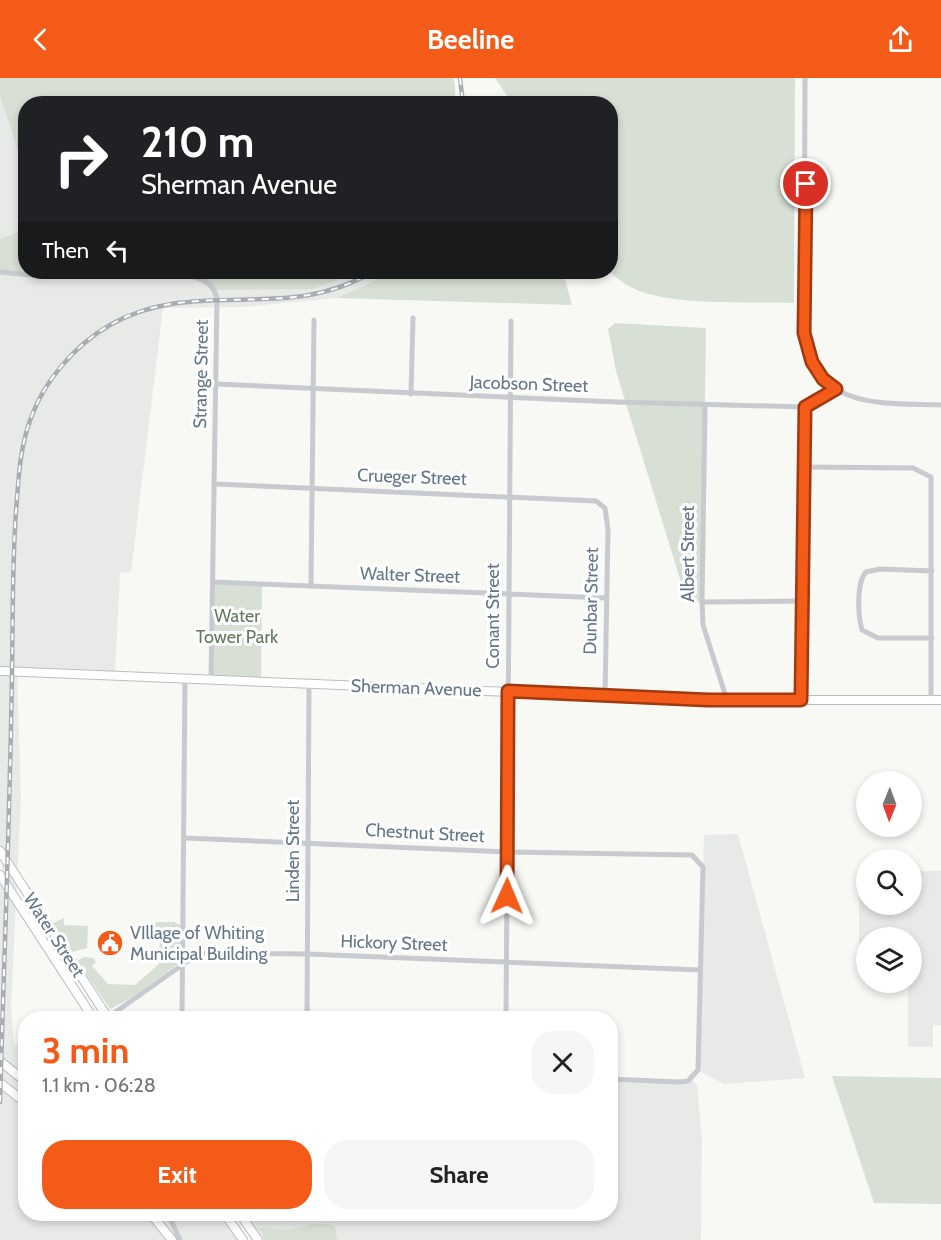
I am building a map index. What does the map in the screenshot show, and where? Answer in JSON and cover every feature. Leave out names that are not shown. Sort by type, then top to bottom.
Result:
[{"type":"street","points":[[805,78],[804,333],[812,362],[823,379],[836,389],[871,403],[941,405]]},
{"type":"street","name":"Strange Street","points":[[0,272],[18,273]]},
{"type":"street","name":"Strange Street","points":[[199,279],[205,281],[215,290],[217,299],[211,678]]},
{"type":"street","points":[[411,394],[413,318]]},
{"type":"street","points":[[310,586],[314,320]]},
{"type":"street","name":"Conant Street","points":[[506,1011],[511,321]]},
{"type":"street","name":"Jacobson Street","points":[[216,384],[510,398],[805,407]]},
{"type":"street","points":[[801,700],[805,407],[836,389]]},
{"type":"street","name":"Albert Street","points":[[705,405],[703,625],[727,700]]},
{"type":"street","points":[[804,467],[913,468],[927,472],[933,484],[931,700]]},
{"type":"street","name":"Crueger Street","points":[[214,484],[509,495],[596,501],[605,508]]},
{"type":"street","name":"Dunbar Street","points":[[604,695],[608,530],[605,508]]},
{"type":"street","points":[[932,571],[880,569],[866,572],[861,581],[860,621],[862,630],[871,637],[932,638]]},
{"type":"street","name":"Walter Street","points":[[213,582],[605,598]]},
{"type":"street","points":[[702,602],[802,602]]},
{"type":"street","name":"Sherman Avenue","points":[[0,671],[727,700],[941,700]]},
{"type":"street","points":[[182,1011],[185,677]]},
{"type":"street","name":"Linden Street","points":[[307,1011],[309,683]]},
{"type":"street","name":"Chestnut Street","points":[[185,838],[507,852],[692,855],[703,867],[700,970]]},
{"type":"street","name":"Water Street","points":[[0,851],[103,1011]]},
{"type":"street","name":"Water Street","points":[[0,875],[88,1011]]},
{"type":"street","name":"Hickory Street","points":[[118,1011],[164,980],[183,962],[199,953],[213,952],[700,970]]},
{"type":"street","points":[[618,1079],[678,1082],[688,1081],[696,1075],[699,1063],[700,970]]},
{"type":"street","points":[[0,1061],[18,1076]]},
{"type":"street","points":[[0,1083],[18,1097]]},
{"type":"street","points":[[157,1221],[172,1240]]},
{"type":"street","points":[[171,1221],[180,1240]]},
{"type":"street","points":[[230,1221],[243,1240]]},
{"type":"street","points":[[245,1221],[258,1240]]},
{"type":"shaded area","points":[[0,97],[18,148],[18,232],[0,239]]},
{"type":"shaded area","points":[[0,272],[18,272],[18,279],[218,279],[314,289],[340,279],[377,279],[336,298],[245,307],[163,308],[131,572],[120,573],[115,674],[17,671],[21,798],[11,1008],[14,1045],[18,1045],[18,1221],[230,1221],[243,1240],[0,1240],[0,895],[3,856],[0,851]]},
{"type":"shaded area","points":[[738,834],[805,1078],[724,1084],[698,1070],[704,835]]},
{"type":"shaded area","points":[[922,871],[941,871],[941,1025],[933,1025],[933,1047],[908,1047],[908,993],[922,993],[922,927],[859,927],[859,915],[922,915]]},
{"type":"shaded area","points":[[692,1078],[697,1086],[702,1140],[701,1240],[258,1240],[245,1221],[618,1221],[618,1079],[678,1082]]},
{"type":"green space","points":[[0,78],[454,78],[455,96],[18,96],[18,150],[0,97]]},
{"type":"green space","points":[[495,78],[795,78],[794,303],[681,300],[640,291],[618,279],[618,96],[507,96]]},
{"type":"green space","points":[[18,232],[18,272],[0,272],[0,239]]},
{"type":"green space","points":[[201,279],[340,279],[314,289],[215,290]]},
{"type":"green space","points":[[377,279],[565,279],[572,305],[336,298]]},
{"type":"green space","points":[[615,323],[706,328],[702,602],[687,602],[616,371],[608,329]]},
{"type":"green space","name":"Water Tower Park","points":[[213,582],[262,584],[261,681],[211,678]]},
{"type":"green space","points":[[64,918],[64,925],[88,926],[87,948],[72,952],[53,923]]},
{"type":"green space","points":[[174,922],[180,925],[178,964],[131,998],[110,1009],[77,961],[84,957],[93,958],[96,962],[92,966],[108,984],[135,985],[159,964],[160,932],[153,930],[154,923]]},
{"type":"green space","points":[[832,1076],[941,1078],[941,1204],[874,1203]]},
{"type":"green space","points":[[312,1224],[327,1224],[335,1227],[337,1240],[265,1240],[259,1228],[288,1230]]},
{"type":"railway","points":[[460,78],[462,96]]},
{"type":"railway","points":[[0,1102],[15,520],[23,448],[37,404],[52,378],[73,353],[110,325],[142,311],[175,303],[274,299],[307,295],[340,287],[357,279]]},
{"type":"place","name":"VIllage of Whiting Municipal Building","points":[[110,943]]},
{"type":"route","points":[[507,896],[508,691],[708,700],[801,700],[805,407],[827,397],[836,389],[829,385],[816,369],[810,357],[804,333],[806,184]]}]
